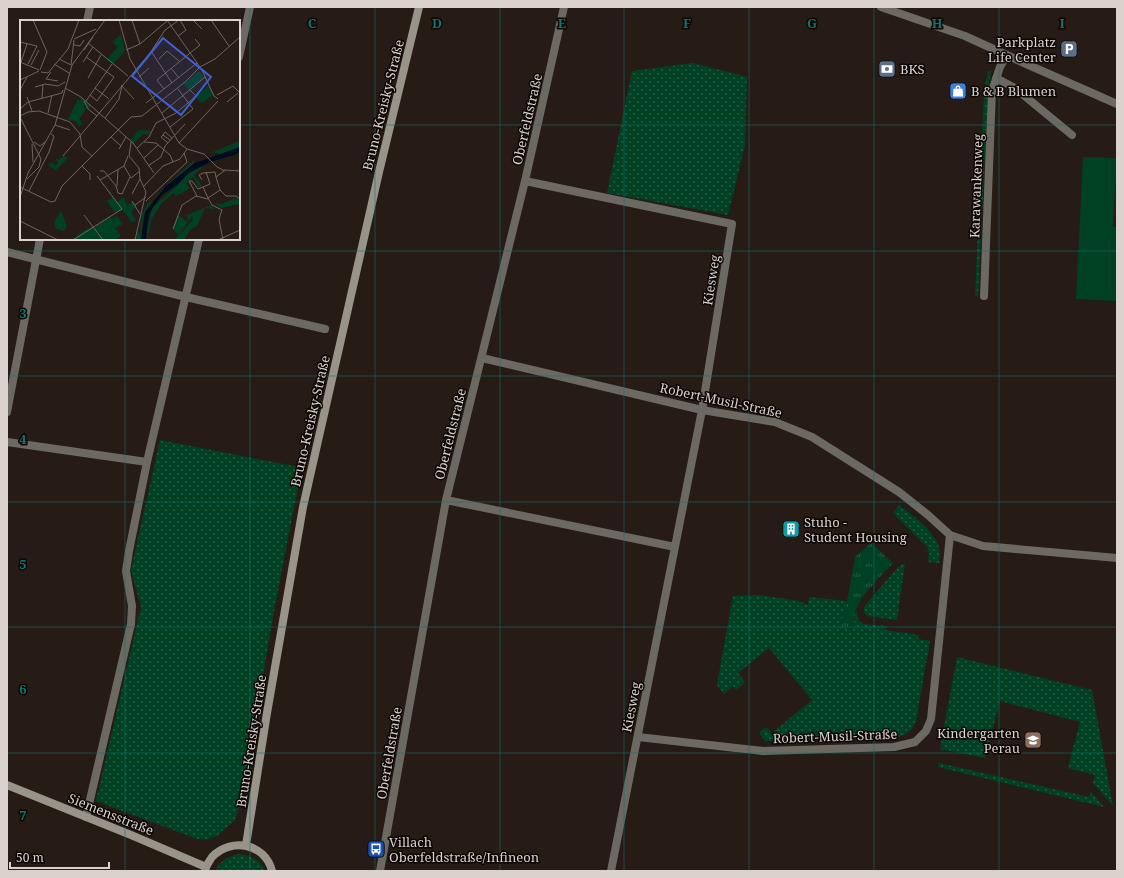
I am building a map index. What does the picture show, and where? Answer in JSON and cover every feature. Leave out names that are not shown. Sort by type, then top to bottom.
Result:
[{"type":"street","points":[[87,20],[90,7]]},
{"type":"street","points":[[240,52],[250,7]]},
{"type":"street","name":"Bruno-Kreisky-Straße","points":[[246,845],[268,706],[303,507],[379,172],[419,7]]},
{"type":"street","name":"Oberfeldstraße","points":[[380,871],[446,500],[525,181],[564,7]]},
{"type":"street","points":[[881,7],[965,36],[1117,104]]},
{"type":"street","name":"Karawankenweg","points":[[984,296],[992,91],[1000,67],[1007,55]]},
{"type":"street","points":[[996,78],[1015,88],[1072,135]]},
{"type":"street","name":"Kiesweg","points":[[525,181],[732,224],[702,410],[611,871]]},
{"type":"street","points":[[7,412],[40,240]]},
{"type":"street","points":[[86,817],[131,624],[132,606],[126,571],[129,551],[147,462],[199,240]]},
{"type":"street","points":[[7,252],[186,297],[325,329]]},
{"type":"street","name":"Robert-Musil-Straße","points":[[482,358],[702,410],[775,422],[812,437],[899,492],[950,535],[983,546],[1117,558]]},
{"type":"street","points":[[7,442],[147,462]]},
{"type":"street","points":[[446,500],[675,547]]},
{"type":"street","name":"Robert-Musil-Straße","points":[[638,737],[763,751],[894,747],[915,742],[926,731],[931,719],[950,535]]},
{"type":"street","name":"Siemensstraße","points":[[7,785],[131,835],[205,869]]},
{"type":"street","points":[[205,869],[217,852],[226,847],[246,845],[256,849],[264,856],[271,866],[272,871]]},
{"type":"green space","points":[[693,63],[747,77],[745,145],[728,215],[607,193],[632,71]]},
{"type":"green space","points":[[988,71],[991,71],[988,91],[978,296],[975,296],[984,91]]},
{"type":"green space","points":[[1083,157],[1117,158],[1113,227],[1117,227],[1117,301],[1076,299]]},
{"type":"green space","points":[[160,440],[299,467],[300,476],[272,622],[251,750],[240,805],[235,820],[217,836],[206,840],[197,839],[96,801],[141,607],[131,570]]},
{"type":"green space","points":[[899,505],[918,520],[935,539],[939,546],[939,563],[928,562],[929,553],[927,547],[893,513]]},
{"type":"green space","points":[[871,543],[893,563],[862,598],[855,612],[853,628],[840,626],[847,601],[855,557]]},
{"type":"green space","points":[[905,563],[897,620],[867,616],[864,612],[864,607],[897,568]]},
{"type":"green space","points":[[760,595],[799,601],[808,605],[809,597],[847,601],[840,626],[853,628],[856,609],[858,619],[863,624],[886,626],[885,630],[919,635],[918,639],[930,641],[916,721],[910,730],[895,738],[765,741],[759,733],[766,727],[772,733],[812,700],[769,648],[738,673],[745,682],[736,690],[733,686],[724,694],[717,685],[733,596]]},
{"type":"green space","points":[[957,657],[1092,690],[1113,806],[1093,783],[1095,775],[1068,768],[1080,722],[1000,701],[985,758],[940,749]]},
{"type":"green space","points":[[939,763],[1089,797],[1091,792],[1104,807],[938,767]]},
{"type":"green space","points":[[240,854],[255,859],[261,864],[265,871],[215,871],[225,859]]},
{"type":"place","name":"Parkplatz Life Center","points":[[1069,49]]},
{"type":"place","name":"BKS","points":[[887,69]]},
{"type":"place","name":"B & B Blumen","points":[[958,91]]},
{"type":"place","name":"Stuho - Student Housing","points":[[791,529]]},
{"type":"place","name":"Kindergarten Perau","points":[[1033,740]]},
{"type":"place","name":"Villach Oberfeldstraße/Infineon","points":[[376,849]]}]
